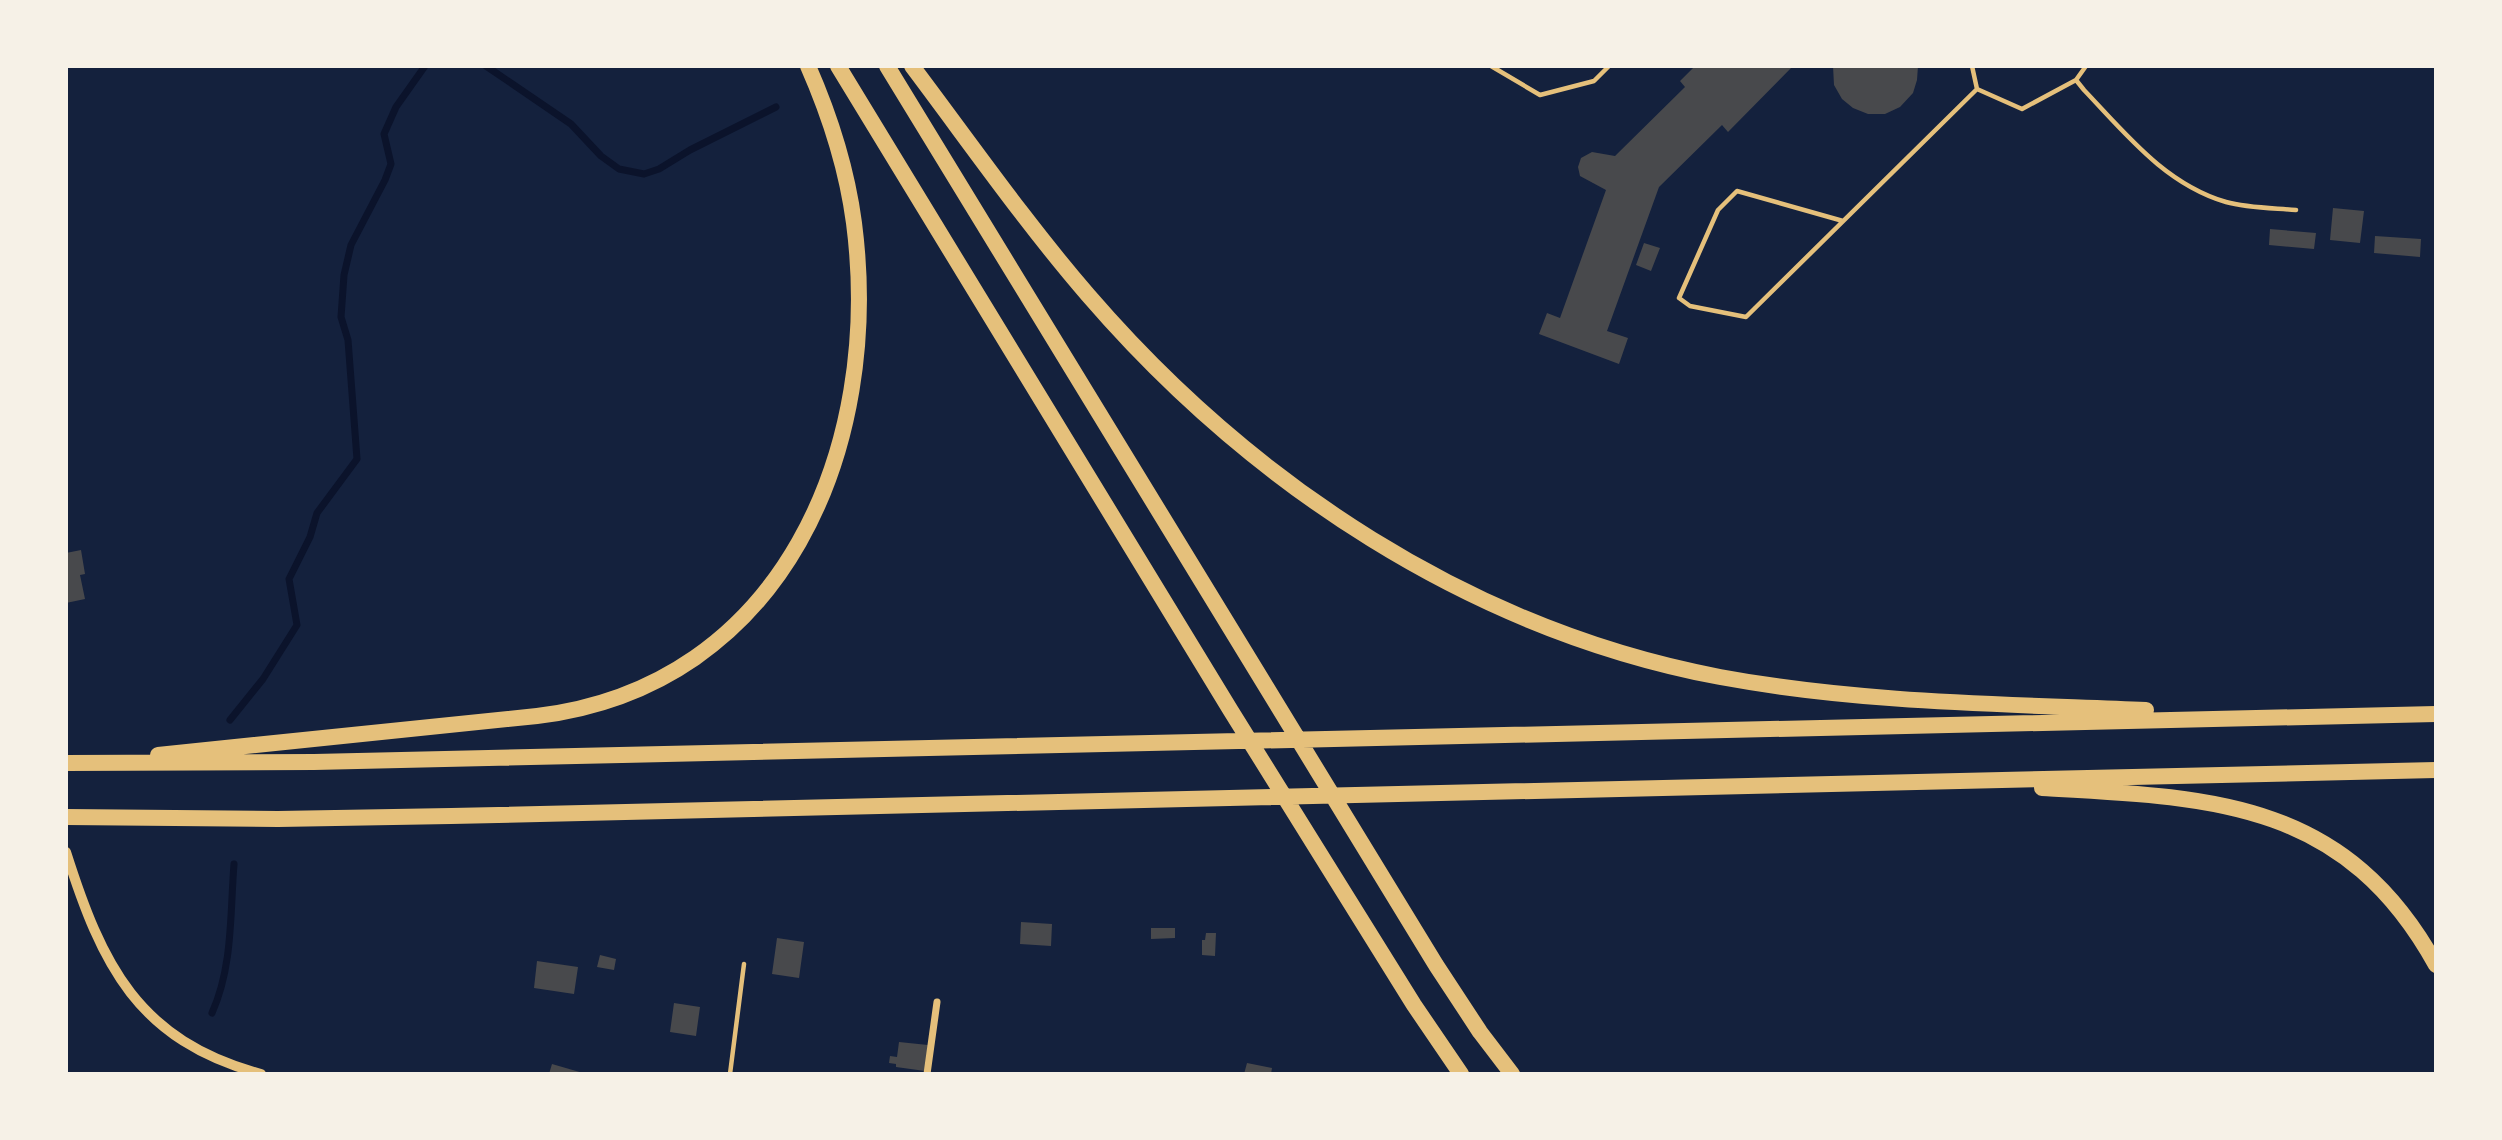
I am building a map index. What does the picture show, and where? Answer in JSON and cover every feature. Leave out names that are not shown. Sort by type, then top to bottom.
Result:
[{"type":"highway","points":[[70,763],[576,710],[617,699],[657,681],[698,655],[730,628],[777,576],[814,516],[836,460],[853,381],[859,302],[854,221],[836,141],[808,66]]},
{"type":"highway","points":[[838,66],[1231,711],[1414,1005],[1461,1073]]},
{"type":"highway","points":[[887,66],[1457,999],[1512,1073]]},
{"type":"highway","points":[[912,66],[1079,285],[1199,409],[1258,460],[1344,522],[1423,570],[1493,605],[1617,652],[1693,671],[1771,685],[1927,700],[2288,717]]},
{"type":"highway","points":[[70,763],[314,762],[2435,713]]},
{"type":"highway","points":[[66,817],[278,819],[2435,770]]},
{"type":"highway","points":[[1907,782],[2142,794],[2238,808],[2274,819],[2322,842],[2368,877],[2407,919],[2435,965]]},
{"type":"street","points":[[66,852],[91,925],[123,984],[151,1015],[198,1050],[232,1065],[261,1073]]},
{"type":"street","points":[[927,1073],[937,1002]]},
{"type":"lane","points":[[1491,66],[1540,95],[1594,81],[1609,66]]},
{"type":"lane","points":[[1972,66],[1977,89]]},
{"type":"lane","points":[[1977,89],[2022,109],[2076,80],[2086,66]]},
{"type":"lane","points":[[2076,80],[2154,163],[2194,191],[2229,203],[2296,210]]},
{"type":"lane","points":[[1843,221],[1737,191],[1718,210],[1679,298],[1690,306],[1745,317],[1843,221],[1977,89]]},
{"type":"lane","points":[[730,1073],[744,964]]},
{"type":"building","points":[[1695,66],[1793,66],[1728,132],[1722,125],[1659,187],[1607,331],[1628,338],[1619,364],[1539,334],[1547,313],[1560,318],[1606,190],[1580,176],[1578,167],[1581,158],[1592,152],[1615,156],[1685,87],[1680,81]]},
{"type":"building","points":[[1833,66],[1918,66],[1917,80],[1913,93],[1900,107],[1885,114],[1868,114],[1853,108],[1842,99],[1834,85]]},
{"type":"building","points":[[2333,208],[2364,211],[2360,243],[2330,240]]},
{"type":"building","points":[[2270,229],[2316,233],[2314,249],[2269,245]]},
{"type":"building","points":[[2375,236],[2421,239],[2420,257],[2374,253]]},
{"type":"building","points":[[1644,243],[1660,248],[1651,271],[1636,265]]},
{"type":"building","points":[[81,550],[85,574],[80,575],[85,599],[66,603],[66,553]]},
{"type":"building","points":[[1021,922],[1052,924],[1051,946],[1020,944]]},
{"type":"building","points":[[1151,928],[1175,928],[1175,938],[1151,939]]},
{"type":"building","points":[[1206,933],[1216,933],[1215,956],[1202,955],[1202,940],[1205,940]]},
{"type":"building","points":[[777,938],[804,942],[799,978],[772,974]]},
{"type":"building","points":[[600,955],[616,959],[614,970],[597,967]]},
{"type":"building","points":[[537,961],[578,967],[574,994],[534,988]]},
{"type":"building","points":[[674,1003],[700,1007],[696,1036],[670,1032]]},
{"type":"building","points":[[899,1042],[928,1045],[925,1071],[896,1067],[896,1064],[889,1063],[890,1056],[897,1057]]},
{"type":"building","points":[[1247,1063],[1272,1068],[1271,1074],[1244,1074]]},
{"type":"building","points":[[552,1064],[583,1073],[583,1074],[549,1074]]},
{"type":"waterway","points":[[230,720],[263,679],[297,625],[289,579],[310,537],[317,513],[357,459],[348,340],[341,317],[344,275],[351,245],[391,164],[384,134],[396,107],[425,66]]},
{"type":"waterway","points":[[486,66],[571,124],[601,156],[619,169],[644,174],[659,169],[690,150],[776,107]]},
{"type":"waterway","points":[[212,1013],[224,977],[227,958],[234,864]]}]
